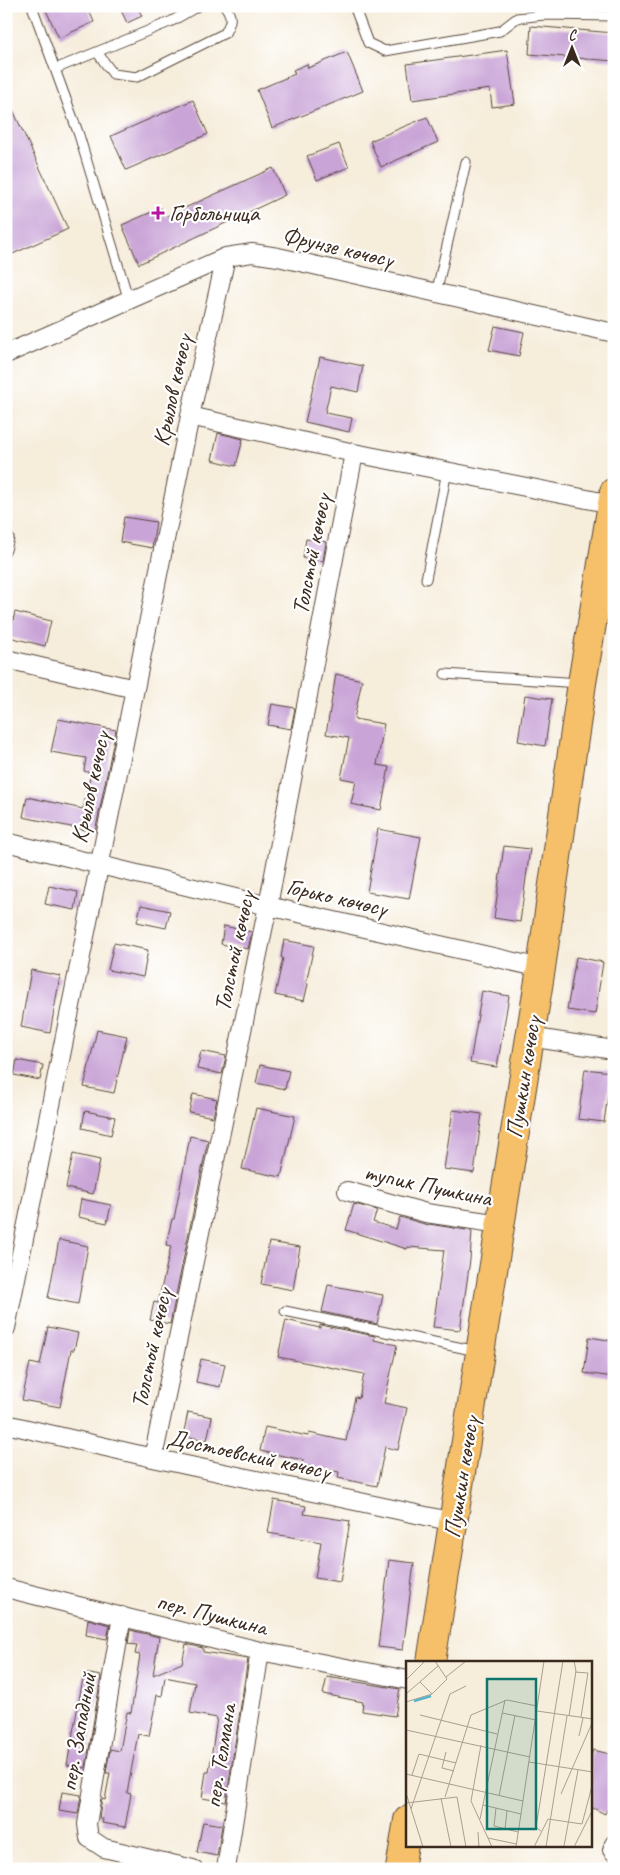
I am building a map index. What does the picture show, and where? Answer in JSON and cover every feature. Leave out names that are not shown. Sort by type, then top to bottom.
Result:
[{"type":"highway","name":"Пушкин көчөсү","points":[[432,1661],[541,968],[582,683],[613,498]]},
{"type":"highway","points":[[400,1869],[406,1832]]},
{"type":"street","name":"Фрунзе көчөсү","points":[[6,354],[226,257],[252,253],[278,257],[614,333]]},
{"type":"street","name":"Крылов көчөсү","points":[[6,1328],[190,416],[226,257]]},
{"type":"street","points":[[190,416],[354,453],[447,471],[613,498]]},
{"type":"street","name":"Толстой көчөсү","points":[[152,1458],[268,906],[354,453]]},
{"type":"street","points":[[6,659],[135,689]]},
{"type":"street","name":"Горько көчөсү","points":[[6,842],[268,906],[541,968]]},
{"type":"street","points":[[529,1037],[614,1050]]},
{"type":"street","name":"тупик Пушкина","points":[[347,1191],[426,1213],[500,1224]]},
{"type":"street","name":"Достоевский көчөсү","points":[[6,1424],[152,1458],[454,1522]]},
{"type":"street","name":"пер. Пушкина","points":[[6,1588],[260,1651],[406,1680]]},
{"type":"street","name":"пер. Западный","points":[[122,1616],[87,1824],[89,1838],[104,1848],[193,1869]]},
{"type":"street","name":"пер. Телмана","points":[[226,1869],[260,1651]]},
{"type":"street","points":[[614,1844],[612,1850],[614,1852]]},
{"type":"lane","points":[[32,6],[79,135],[129,301]]},
{"type":"lane","points":[[55,69],[172,21],[198,6]]},
{"type":"lane","points":[[97,52],[113,74],[137,77],[225,33],[231,23],[230,13],[226,6]]},
{"type":"lane","points":[[354,6],[368,43],[385,52],[500,31],[517,18],[544,15],[614,16]]},
{"type":"lane","points":[[436,294],[466,162]]},
{"type":"lane","points":[[426,579],[447,471]]},
{"type":"lane","points":[[6,550],[9,538]]},
{"type":"lane","points":[[445,674],[582,683]]},
{"type":"lane","points":[[286,1311],[480,1352]]},
{"type":"building","points":[[44,6],[87,6],[94,22],[59,38]]},
{"type":"building","points":[[119,6],[137,6],[142,16],[127,23]]},
{"type":"building","points":[[531,26],[614,33],[614,61],[529,54]]},
{"type":"building","points":[[507,50],[515,104],[492,107],[490,89],[412,100],[407,64]]},
{"type":"building","points":[[347,52],[363,91],[272,128],[257,90],[295,74],[293,70],[307,64],[308,68]]},
{"type":"building","points":[[6,95],[68,229],[6,257]]},
{"type":"building","points":[[193,100],[208,134],[126,170],[111,136]]},
{"type":"building","points":[[427,117],[438,142],[381,167],[370,141]]},
{"type":"building","points":[[339,144],[349,167],[317,180],[307,156]]},
{"type":"building","points":[[273,168],[285,195],[139,264],[122,225],[161,208],[165,217]]},
{"type":"building","points":[[495,326],[524,332],[519,356],[489,350]]},
{"type":"building","points":[[320,357],[363,366],[358,392],[331,386],[325,413],[352,418],[349,432],[305,422]]},
{"type":"building","points":[[218,433],[243,439],[236,466],[212,460]]},
{"type":"building","points":[[124,517],[156,522],[152,548],[120,542]]},
{"type":"building","points":[[306,539],[326,542],[323,561],[303,558]]},
{"type":"building","points":[[15,612],[51,621],[45,646],[9,637]]},
{"type":"building","points":[[336,674],[362,680],[354,719],[384,724],[377,765],[389,767],[381,810],[351,804],[356,781],[341,778],[349,738],[326,734]]},
{"type":"building","points":[[525,695],[552,699],[545,746],[518,741]]},
{"type":"building","points":[[272,704],[295,708],[291,729],[268,725]]},
{"type":"building","points":[[58,719],[116,730],[95,832],[23,817],[27,797],[83,809],[91,773],[84,771],[86,758],[51,752]]},
{"type":"building","points":[[378,829],[421,837],[409,899],[367,892]]},
{"type":"building","points":[[504,846],[530,849],[520,922],[494,918]]},
{"type":"building","points":[[49,886],[78,892],[75,910],[45,904]]},
{"type":"building","points":[[141,905],[170,911],[166,928],[137,922]]},
{"type":"building","points":[[224,926],[252,932],[248,949],[221,944]]},
{"type":"building","points":[[284,940],[314,946],[304,1001],[275,995],[283,958],[281,957]]},
{"type":"building","points":[[114,943],[148,950],[143,977],[108,970]]},
{"type":"building","points":[[576,957],[603,962],[595,1014],[567,1010]]},
{"type":"building","points":[[31,970],[60,976],[50,1033],[21,1027]]},
{"type":"building","points":[[482,991],[509,996],[497,1067],[470,1063]]},
{"type":"building","points":[[97,1030],[127,1036],[114,1093],[84,1087]]},
{"type":"building","points":[[201,1051],[226,1056],[222,1074],[197,1069]]},
{"type":"building","points":[[17,1060],[43,1065],[40,1080],[14,1075]]},
{"type":"building","points":[[260,1065],[289,1071],[285,1089],[256,1083]]},
{"type":"building","points":[[585,1069],[611,1072],[604,1122],[578,1119]]},
{"type":"building","points":[[193,1094],[217,1099],[213,1117],[189,1112]]},
{"type":"building","points":[[256,1108],[295,1116],[281,1177],[242,1169]]},
{"type":"building","points":[[453,1110],[482,1114],[474,1173],[444,1169]]},
{"type":"building","points":[[85,1111],[115,1117],[111,1135],[82,1128]]},
{"type":"building","points":[[190,1136],[208,1140],[170,1324],[150,1320],[154,1302],[158,1303],[171,1246],[166,1245],[172,1219],[174,1219]]},
{"type":"building","points":[[73,1154],[100,1160],[93,1194],[66,1188]]},
{"type":"building","points":[[81,1199],[111,1205],[107,1223],[78,1217]]},
{"type":"building","points":[[354,1204],[377,1210],[373,1222],[396,1229],[400,1217],[428,1225],[472,1231],[470,1260],[460,1330],[433,1327],[444,1250],[408,1247],[407,1249],[346,1230]]},
{"type":"building","points":[[59,1240],[88,1246],[78,1304],[48,1298]]},
{"type":"building","points":[[269,1242],[300,1247],[293,1290],[261,1284]]},
{"type":"building","points":[[328,1285],[383,1295],[377,1324],[322,1312]]},
{"type":"building","points":[[286,1320],[320,1328],[320,1325],[375,1336],[374,1340],[397,1345],[384,1403],[407,1408],[398,1450],[385,1447],[377,1486],[338,1478],[339,1472],[302,1465],[303,1460],[260,1451],[265,1427],[308,1436],[309,1433],[346,1441],[355,1397],[359,1398],[364,1374],[278,1357]]},
{"type":"building","points":[[48,1327],[78,1333],[74,1350],[71,1350],[60,1407],[22,1400],[30,1363],[40,1365]]},
{"type":"building","points":[[589,1337],[614,1341],[614,1377],[584,1373]]},
{"type":"building","points":[[201,1359],[225,1364],[220,1387],[196,1382]]},
{"type":"building","points":[[188,1412],[212,1417],[207,1440],[183,1436]]},
{"type":"building","points":[[274,1500],[306,1506],[304,1514],[350,1521],[340,1582],[315,1578],[321,1542],[268,1533]]},
{"type":"building","points":[[389,1560],[414,1563],[403,1650],[378,1647]]},
{"type":"building","points":[[88,1619],[110,1625],[107,1639],[86,1635]]},
{"type":"building","points":[[130,1630],[159,1637],[153,1675],[182,1663],[186,1644],[203,1648],[203,1652],[248,1659],[226,1802],[202,1798],[206,1772],[209,1772],[217,1718],[190,1713],[195,1683],[165,1677],[162,1696],[157,1695],[149,1736],[138,1734],[127,1793],[131,1794],[125,1827],[102,1823],[103,1819],[99,1818],[102,1799],[105,1800],[110,1773],[106,1773],[110,1749],[120,1751],[127,1712],[131,1713],[140,1655],[135,1654],[137,1645],[128,1644]]},
{"type":"building","points":[[84,1673],[101,1676],[86,1768],[67,1765]]},
{"type":"building","points":[[327,1677],[400,1689],[395,1716],[362,1711],[363,1702],[323,1694]]},
{"type":"building","points":[[593,1750],[614,1755],[614,1796],[605,1814],[592,1808]]},
{"type":"building","points":[[62,1792],[81,1795],[78,1814],[59,1811]]},
{"type":"building","points":[[203,1822],[222,1825],[217,1856],[197,1852]]},
{"type":"place","name":"Горбольница","points":[[158,213]]}]
